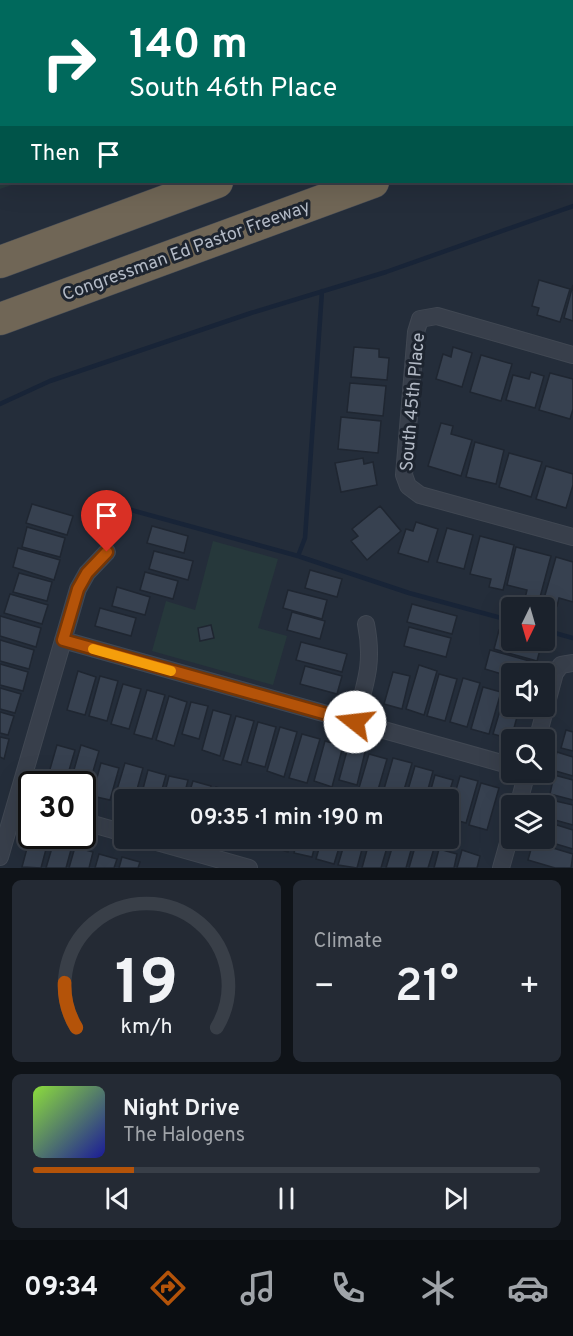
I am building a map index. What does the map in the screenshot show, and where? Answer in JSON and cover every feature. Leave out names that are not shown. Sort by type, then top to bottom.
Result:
[{"type":"highway","points":[[0,262],[214,183]]},
{"type":"highway","name":"Congressman Ed Pastor Freeway","points":[[0,319],[370,183]]},
{"type":"street","name":"South 45th Place","points":[[573,355],[437,316],[420,319],[416,332],[404,475],[408,486],[420,495],[573,537]]},
{"type":"street","points":[[32,771],[63,640],[78,589],[87,573],[107,552]]},
{"type":"street","points":[[355,722],[370,668],[370,648],[366,624]]},
{"type":"street","points":[[63,640],[501,763]]},
{"type":"street","points":[[540,729],[555,673],[567,664]]},
{"type":"street","points":[[0,857],[18,818]]},
{"type":"street","points":[[96,825],[114,830]]},
{"type":"street","points":[[182,849],[249,868]]},
{"type":"street","points":[[501,868],[506,849]]},
{"type":"shaded area","points":[[0,183],[17,183],[0,189]]},
{"type":"shaded area","points":[[213,541],[278,559],[258,628],[287,636],[273,685],[152,651],[166,601],[195,610]]},
{"type":"building","points":[[539,280],[570,289],[560,322],[537,315],[539,308],[532,306]]},
{"type":"building","points":[[573,285],[573,321],[564,318]]},
{"type":"building","points":[[354,347],[379,349],[379,357],[389,358],[387,380],[351,377]]},
{"type":"building","points":[[453,347],[472,353],[462,387],[436,379],[443,354],[451,357]]},
{"type":"building","points":[[481,355],[512,364],[501,401],[470,392]]},
{"type":"building","points":[[531,372],[544,376],[535,408],[506,400],[513,375],[529,379]]},
{"type":"building","points":[[550,373],[573,379],[573,409],[570,419],[539,410]]},
{"type":"building","points":[[350,383],[386,386],[383,416],[347,412]]},
{"type":"building","points":[[341,417],[381,421],[378,453],[338,449]]},
{"type":"building","points":[[441,423],[453,426],[451,434],[472,440],[461,476],[428,466]]},
{"type":"building","points":[[475,442],[504,450],[496,484],[466,477]]},
{"type":"building","points":[[509,453],[542,462],[531,497],[499,487]]},
{"type":"building","points":[[363,458],[364,464],[373,462],[377,485],[341,492],[335,463]]},
{"type":"building","points":[[546,466],[573,474],[573,485],[566,508],[536,499]]},
{"type":"building","points":[[32,504],[73,516],[67,535],[26,523]]},
{"type":"building","points":[[380,506],[401,531],[367,560],[351,541],[358,536],[352,529]]},
{"type":"building","points":[[416,522],[438,529],[428,562],[398,553],[406,529],[413,531]]},
{"type":"building","points":[[152,526],[188,536],[184,553],[147,543]]},
{"type":"building","points":[[27,527],[65,538],[60,557],[22,547]]},
{"type":"building","points":[[447,528],[473,535],[464,569],[437,562]]},
{"type":"building","points":[[480,536],[514,545],[503,590],[489,587],[491,579],[470,574]]},
{"type":"building","points":[[516,547],[551,556],[540,597],[525,597],[527,590],[507,585]]},
{"type":"building","points":[[18,548],[60,560],[54,580],[13,567]]},
{"type":"building","points":[[154,551],[193,561],[188,580],[149,569]]},
{"type":"building","points":[[556,557],[573,562],[573,602],[559,598],[557,606],[555,605],[555,597],[544,597]]},
{"type":"building","points":[[310,570],[342,579],[337,597],[305,588]]},
{"type":"building","points":[[145,572],[178,581],[173,599],[140,590]]},
{"type":"building","points":[[19,573],[52,582],[47,601],[13,592]]},
{"type":"building","points":[[117,587],[150,597],[145,615],[112,606]]},
{"type":"building","points":[[288,590],[327,600],[322,619],[283,608]]},
{"type":"building","points":[[10,594],[48,605],[42,624],[4,613]]},
{"type":"building","points":[[412,604],[457,616],[452,634],[407,622]]},
{"type":"building","points":[[100,608],[136,618],[131,636],[95,626]]},
{"type":"building","points":[[292,612],[325,621],[320,639],[287,630]]},
{"type":"building","points":[[0,616],[41,628],[36,647],[0,636]]},
{"type":"building","points":[[211,625],[214,638],[200,641],[198,628]]},
{"type":"building","points":[[409,627],[451,638],[446,657],[404,646]]},
{"type":"building","points":[[499,630],[501,631],[501,651],[494,649]]},
{"type":"building","points":[[0,640],[34,650],[29,669],[0,661]]},
{"type":"building","points":[[301,642],[347,654],[342,672],[296,660]]},
{"type":"building","points":[[490,650],[533,662],[501,663],[501,674],[485,669]]},
{"type":"building","points":[[501,651],[540,651],[537,661]]},
{"type":"building","points":[[0,664],[28,672],[23,691],[0,685]]},
{"type":"building","points":[[419,665],[437,671],[424,715],[406,709]]},
{"type":"building","points":[[305,666],[342,676],[337,694],[300,684]]},
{"type":"building","points":[[78,671],[96,677],[85,715],[67,710]]},
{"type":"building","points":[[393,672],[410,676],[402,709],[384,704]]},
{"type":"building","points":[[439,674],[457,679],[445,721],[427,716]]},
{"type":"building","points":[[100,676],[118,681],[107,721],[89,716]]},
{"type":"building","points":[[463,678],[480,683],[467,727],[450,722]]},
{"type":"building","points":[[123,684],[141,689],[129,729],[111,724]]},
{"type":"building","points":[[483,687],[501,692],[489,734],[471,729]]},
{"type":"building","points":[[0,688],[21,694],[15,713],[0,709]]},
{"type":"building","points":[[147,690],[165,695],[152,739],[134,734]]},
{"type":"building","points":[[169,696],[187,702],[174,746],[156,740]]},
{"type":"building","points":[[191,702],[208,706],[199,739],[182,734]]},
{"type":"building","points":[[501,707],[501,717],[517,717],[514,729],[501,729],[501,736],[493,734]]},
{"type":"building","points":[[213,710],[231,715],[220,756],[202,750]]},
{"type":"building","points":[[0,712],[14,716],[8,735],[0,733]]},
{"type":"building","points":[[236,716],[254,721],[241,765],[223,760]]},
{"type":"building","points":[[258,722],[276,727],[265,767],[247,762]]},
{"type":"building","points":[[280,727],[297,732],[284,777],[267,771]]},
{"type":"building","points":[[566,730],[573,732],[573,751],[561,748]]},
{"type":"building","points":[[302,734],[320,739],[307,783],[289,778]]},
{"type":"building","points":[[0,737],[9,739],[4,759],[0,757]]},
{"type":"building","points":[[325,741],[343,746],[332,787],[314,781]]},
{"type":"building","points":[[57,745],[75,750],[69,771],[49,771]]},
{"type":"building","points":[[81,745],[99,751],[93,771],[74,771]]},
{"type":"building","points":[[348,747],[365,752],[357,785],[339,780]]},
{"type":"building","points":[[557,752],[573,757],[573,776],[555,771]]},
{"type":"building","points":[[369,754],[387,759],[378,789],[359,789]]},
{"type":"building","points":[[393,758],[412,763],[404,789],[384,789]]},
{"type":"building","points":[[101,763],[119,768],[110,800],[96,797],[96,781]]},
{"type":"building","points":[[125,763],[143,768],[137,789],[117,789]]},
{"type":"building","points":[[415,766],[433,771],[428,789],[408,789]]},
{"type":"building","points":[[148,770],[166,775],[162,789],[143,789]]},
{"type":"building","points":[[435,775],[453,780],[450,789],[431,789]]},
{"type":"building","points":[[555,775],[573,780],[573,800],[550,794],[552,783],[555,783]]},
{"type":"building","points":[[169,776],[188,780],[186,789],[166,789]]},
{"type":"building","points":[[460,776],[478,781],[466,823],[459,821],[459,789],[456,789]]},
{"type":"building","points":[[193,781],[211,786],[210,789],[190,789]]},
{"type":"building","points":[[481,783],[499,788],[487,830],[469,825]]},
{"type":"building","points":[[555,801],[573,805],[573,825],[555,820]]},
{"type":"building","points":[[555,824],[573,830],[573,849],[555,844]]},
{"type":"building","points":[[27,849],[46,849],[41,868],[22,867]]},
{"type":"building","points":[[52,849],[71,849],[66,868],[46,868]]},
{"type":"building","points":[[74,849],[93,852],[89,868],[69,868]]},
{"type":"building","points":[[295,849],[314,849],[312,857],[294,853]]},
{"type":"building","points":[[319,849],[339,849],[334,864],[316,859]]},
{"type":"building","points":[[343,849],[362,849],[357,868],[338,865]]},
{"type":"building","points":[[367,849],[387,849],[381,868],[362,868]]},
{"type":"building","points":[[392,849],[411,849],[406,868],[386,868]]},
{"type":"building","points":[[414,849],[434,849],[428,868],[409,868]]},
{"type":"building","points":[[439,849],[457,854],[454,868],[434,868]]},
{"type":"building","points":[[531,849],[555,849],[573,854],[571,868],[555,868],[528,860]]},
{"type":"building","points":[[462,850],[480,856],[477,868],[457,868]]},
{"type":"building","points":[[99,854],[117,859],[114,868],[95,868]]},
{"type":"building","points":[[122,857],[140,862],[138,868],[119,868]]},
{"type":"waterway","points":[[0,404],[50,381],[251,313],[386,272],[573,206]]},
{"type":"waterway","points":[[298,556],[305,538],[322,291]]},
{"type":"waterway","points":[[108,550],[115,518],[124,508],[298,556],[409,593],[501,618]]},
{"type":"waterway","points":[[555,633],[573,638]]},
{"type":"slow traffic","points":[[93,649],[171,671]]},
{"type":"route","points":[[107,552],[87,573],[78,589],[63,640],[355,722]]}]
